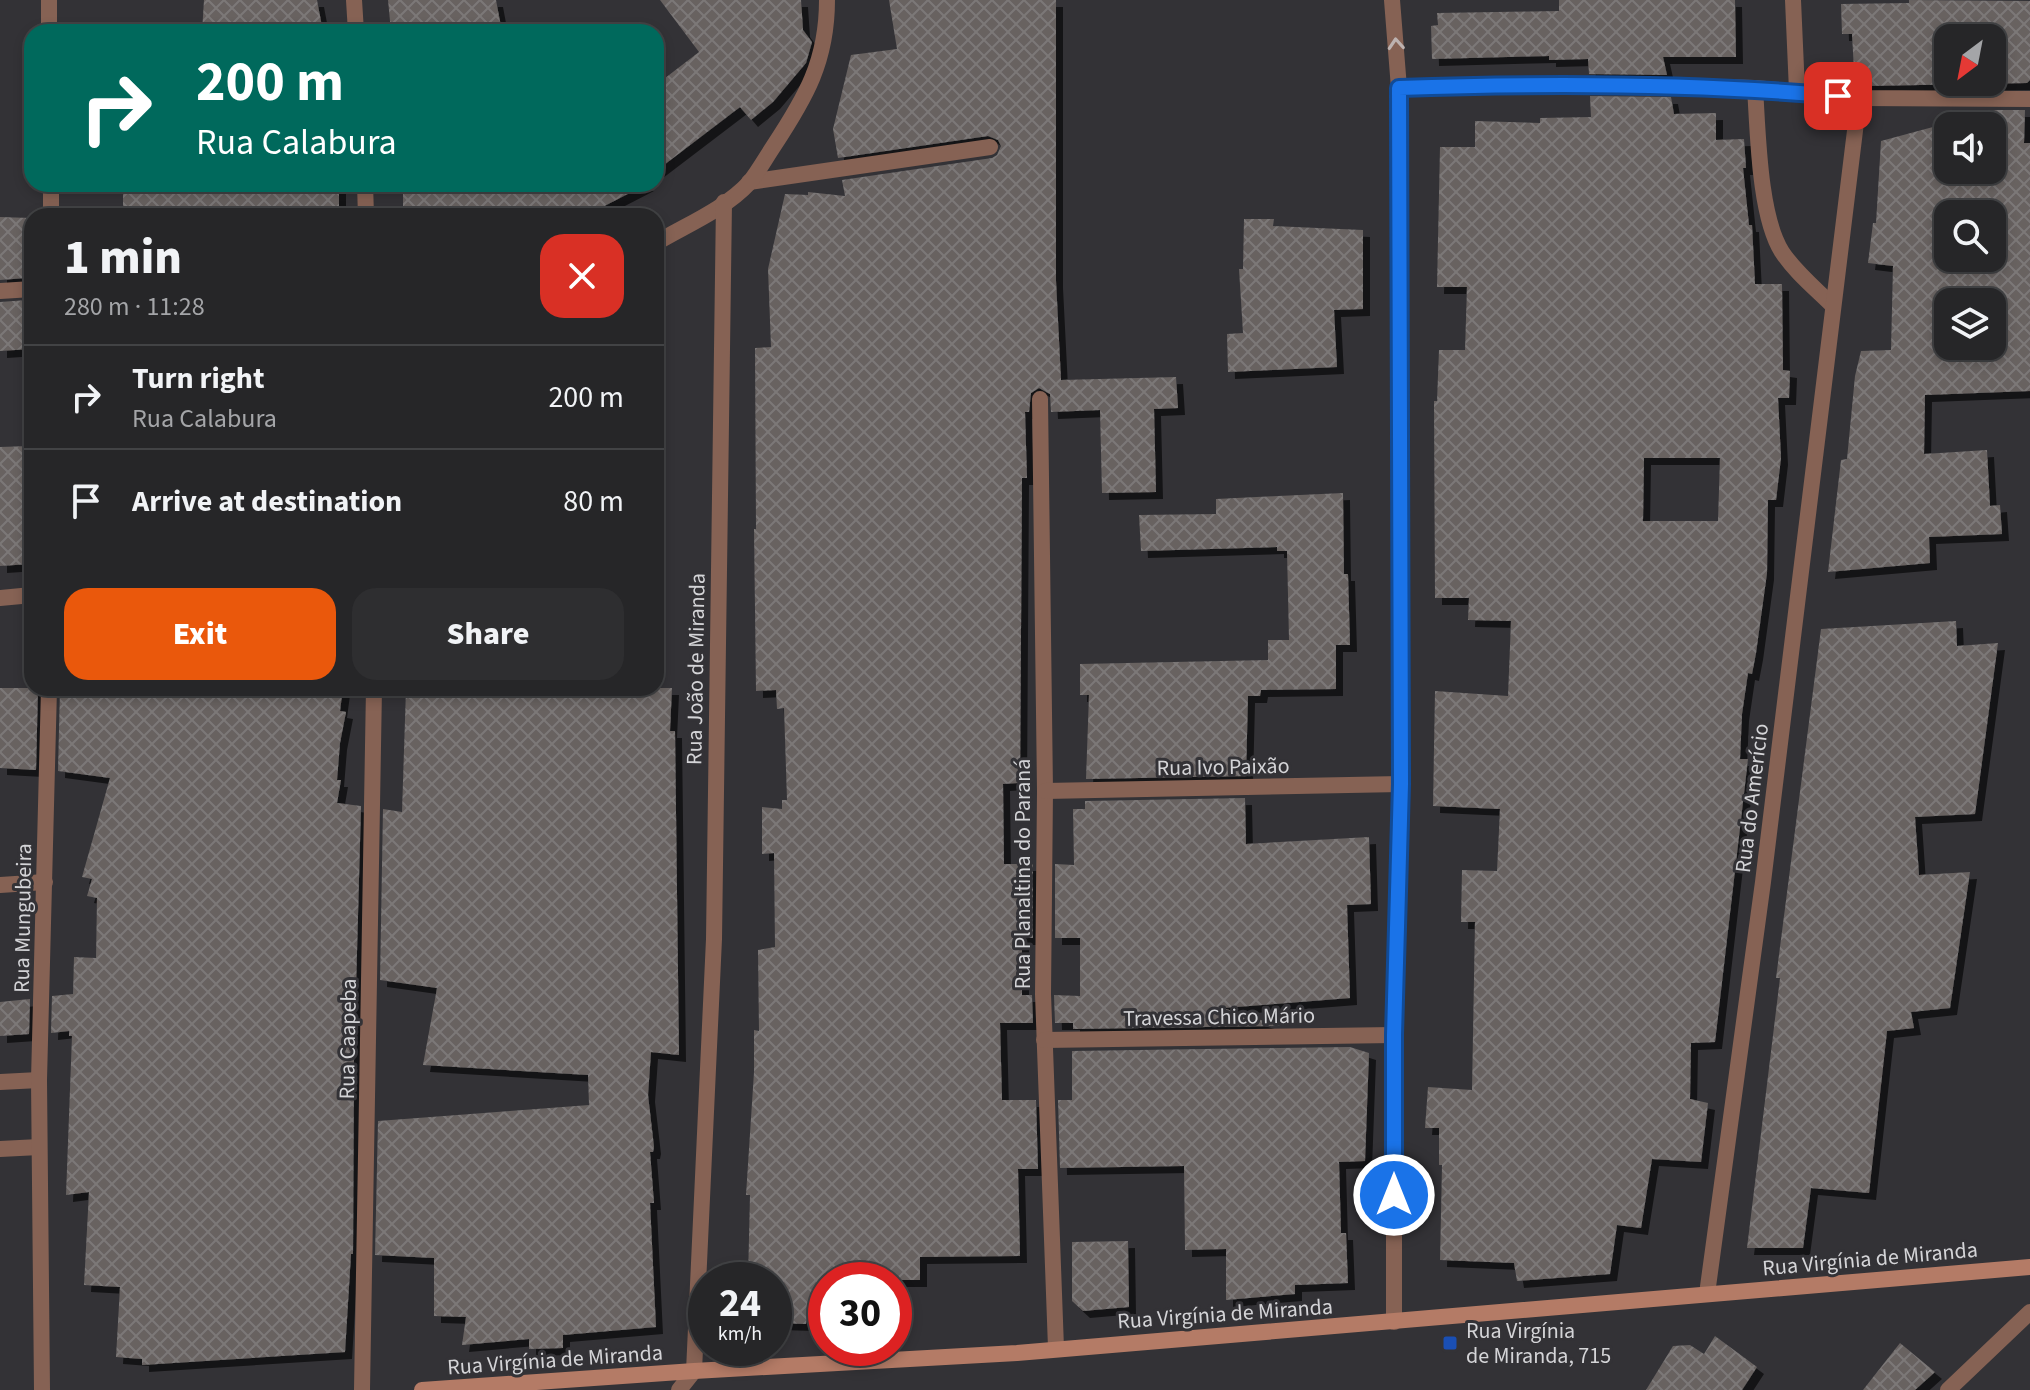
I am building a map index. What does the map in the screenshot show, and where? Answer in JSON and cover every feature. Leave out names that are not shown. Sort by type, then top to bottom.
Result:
[{"type":"street","points":[[49,0],[49,24]]},
{"type":"street","points":[[354,0],[356,24]]},
{"type":"street","points":[[664,238],[724,202],[749,182],[800,106],[819,63],[827,31],[827,0]]},
{"type":"street","points":[[1392,0],[1399,88],[1401,784],[1394,1035],[1394,1322]]},
{"type":"street","points":[[1793,0],[1797,91]]},
{"type":"street","points":[[1399,88],[1532,84],[1755,88],[1859,98],[2030,99]]},
{"type":"street","points":[[1755,88],[1759,150],[1772,232],[1791,264],[1833,306]]},
{"type":"street","name":"Rua do Amerício","points":[[1707,1294],[1763,882],[1859,98]]},
{"type":"street","points":[[749,182],[990,147]]},
{"type":"street","name":"Rua João de Miranda","points":[[694,1371],[714,939],[724,202]]},
{"type":"street","points":[[0,291],[24,290]]},
{"type":"street","name":"Rua Planaltina do Paraná","points":[[1040,399],[1045,791],[1044,1040],[1056,1348]]},
{"type":"street","points":[[0,598],[24,596]]},
{"type":"street","name":"Rua Mungubeira","points":[[42,1390],[39,1080],[49,696]]},
{"type":"street","name":"Rua Caapeba","points":[[362,1390],[374,696]]},
{"type":"street","name":"Rua Ivo Paixão","points":[[1045,791],[1401,784]]},
{"type":"street","points":[[0,885],[45,882]]},
{"type":"street","name":"Travessa Chico Mário","points":[[1044,1040],[1394,1035]]},
{"type":"street","points":[[0,1082],[39,1080]]},
{"type":"street","points":[[0,1149],[39,1147]]},
{"type":"street","name":"Rua Virgínia de Miranda","points":[[422,1390],[1001,1354],[2030,1267]]},
{"type":"street","points":[[1948,1390],[2030,1312]]},
{"type":"street","points":[[679,1390],[694,1371]]},
{"type":"building","points":[[204,0],[317,0],[322,24],[202,24]]},
{"type":"building","points":[[388,0],[496,0],[500,24],[390,24]]},
{"type":"building","points":[[660,0],[801,0],[803,30],[812,42],[806,63],[773,102],[751,120],[740,107],[664,165],[664,79],[699,52]]},
{"type":"building","points":[[889,0],[1056,0],[1056,281],[1061,380],[1176,377],[1178,408],[1154,409],[1156,492],[1102,493],[1100,410],[1051,412],[1050,394],[1039,388],[1031,393],[1029,412],[1025,412],[1027,478],[1022,478],[1020,783],[1003,784],[1004,864],[1033,864],[1033,938],[1022,938],[1022,995],[1032,995],[1033,1023],[1000,1023],[1002,1100],[1036,1100],[1038,1169],[1018,1169],[1020,1256],[920,1257],[920,1280],[912,1280],[912,1262],[808,1262],[808,1318],[806,1324],[792,1324],[792,1262],[748,1262],[750,1195],[746,1195],[754,1030],[759,1031],[758,950],[775,947],[774,853],[762,854],[762,807],[782,809],[782,800],[787,800],[784,708],[777,709],[776,690],[756,691],[755,348],[771,347],[768,269],[785,194],[808,195],[808,192],[845,196],[842,180],[997,155],[1001,146],[998,140],[988,136],[838,158],[833,129],[851,55],[897,49]]},
{"type":"building","points":[[1559,0],[1735,0],[1736,57],[1663,57],[1667,75],[1589,74],[1588,59],[1549,60],[1549,56],[1432,59],[1431,26],[1438,25],[1437,13],[1559,11]]},
{"type":"building","points":[[1909,0],[2030,1],[2030,80],[2027,83],[2006,83],[2006,24],[1934,24],[1934,85],[1866,86],[1854,71],[1852,34],[1842,34],[1841,4],[1909,3]]},
{"type":"building","points":[[1590,96],[1671,97],[1674,114],[1716,113],[1716,140],[1744,139],[1746,168],[1743,168],[1749,225],[1752,225],[1755,284],[1782,284],[1783,370],[1790,371],[1789,398],[1778,398],[1781,458],[1776,500],[1768,500],[1767,573],[1756,653],[1752,674],[1748,673],[1742,714],[1740,759],[1748,759],[1715,1042],[1691,1043],[1690,1099],[1708,1103],[1701,1162],[1652,1159],[1641,1228],[1617,1225],[1610,1274],[1517,1281],[1514,1263],[1440,1260],[1442,1165],[1439,1165],[1439,1128],[1425,1128],[1428,1087],[1472,1090],[1475,922],[1461,922],[1462,870],[1497,871],[1500,809],[1433,806],[1435,691],[1508,696],[1511,621],[1468,620],[1469,598],[1435,598],[1434,401],[1437,401],[1439,350],[1465,350],[1467,287],[1437,287],[1440,147],[1475,147],[1475,121],[1540,123],[1540,118],[1591,117]],"holes":[[[1644,458],[1720,458],[1718,521],[1643,521]]]},
{"type":"building","points":[[2025,110],[2024,143],[2030,143],[2030,391],[1925,395],[1924,454],[1987,450],[1990,506],[2000,505],[2002,534],[1929,537],[1930,563],[1828,572],[1841,460],[1847,459],[1855,376],[1861,351],[1891,350],[1893,266],[1868,263],[1873,223],[1876,223],[1881,141],[1934,127],[1934,184],[2006,184],[2006,112],[1989,112]]},
{"type":"building","points":[[123,192],[339,192],[339,208],[123,208]]},
{"type":"building","points":[[403,192],[632,192],[600,208],[403,208]]},
{"type":"building","points":[[0,217],[24,218],[24,278],[0,280]]},
{"type":"building","points":[[1244,219],[1274,219],[1273,226],[1363,230],[1363,309],[1334,310],[1337,367],[1228,372],[1227,334],[1243,333],[1239,269],[1243,269]]},
{"type":"building","points":[[24,300],[24,349],[0,351],[0,302]]},
{"type":"building","points":[[24,446],[24,564],[0,566],[0,447]]},
{"type":"building","points":[[1343,493],[1344,574],[1348,574],[1350,645],[1336,645],[1336,689],[1261,690],[1260,696],[1248,696],[1246,776],[1086,779],[1089,695],[1080,695],[1080,664],[1268,660],[1268,640],[1289,640],[1287,551],[1277,551],[1277,547],[1141,551],[1139,515],[1216,514],[1216,499]]},
{"type":"building","points":[[1956,621],[1957,646],[1998,643],[1975,814],[1915,817],[1919,875],[1970,872],[1950,1008],[1911,1012],[1914,1028],[1887,1031],[1869,1193],[1811,1188],[1803,1248],[1747,1248],[1780,978],[1776,978],[1821,629]]},
{"type":"building","points":[[0,688],[24,688],[24,696],[38,696],[36,770],[0,768]]},
{"type":"building","points":[[664,688],[672,688],[670,731],[675,731],[679,1055],[651,1052],[648,1095],[654,1147],[650,1152],[654,1203],[650,1203],[656,1327],[563,1335],[563,1348],[529,1349],[529,1339],[462,1345],[466,1317],[434,1316],[434,1258],[375,1255],[378,1121],[589,1105],[588,1075],[423,1065],[437,988],[380,980],[383,809],[402,812],[406,696],[664,696]]},
{"type":"building","points":[[60,696],[342,696],[340,711],[346,712],[340,743],[337,780],[341,780],[337,803],[361,806],[354,1061],[353,1254],[345,1352],[142,1365],[142,1359],[116,1357],[120,1287],[84,1285],[89,1192],[66,1195],[72,1036],[69,1036],[69,1031],[51,1033],[52,996],[73,994],[74,957],[96,958],[97,898],[87,896],[92,879],[82,877],[110,778],[58,771]]},
{"type":"building","points":[[1245,798],[1246,844],[1369,837],[1371,904],[1347,905],[1350,998],[1223,1008],[1280,1026],[1073,1029],[1073,1023],[1055,1023],[1054,995],[1080,996],[1080,938],[1055,938],[1055,864],[1074,865],[1073,809],[1085,809],[1085,801]]},
{"type":"building","points":[[30,999],[29,1034],[0,1036],[0,1002]]},
{"type":"building","points":[[1350,1047],[1369,1053],[1365,1161],[1339,1162],[1341,1233],[1346,1233],[1348,1283],[1295,1285],[1295,1294],[1226,1300],[1226,1249],[1185,1250],[1184,1166],[1060,1168],[1058,1100],[1072,1100],[1072,1051]]},
{"type":"building","points":[[1128,1241],[1129,1307],[1083,1311],[1072,1301],[1072,1242]]},
{"type":"building","points":[[1715,1336],[1757,1367],[1742,1390],[1646,1390],[1673,1346],[1690,1345],[1704,1354]]},
{"type":"building","points":[[1900,1343],[1935,1372],[1915,1390],[1863,1390]]},
{"type":"place","name":"Rua Virgínia de Miranda, 715","points":[[1450,1343]]},
{"type":"route","points":[[1394,1195],[1394,1035],[1401,784],[1399,88],[1532,84],[1755,88],[1838,96]]}]
